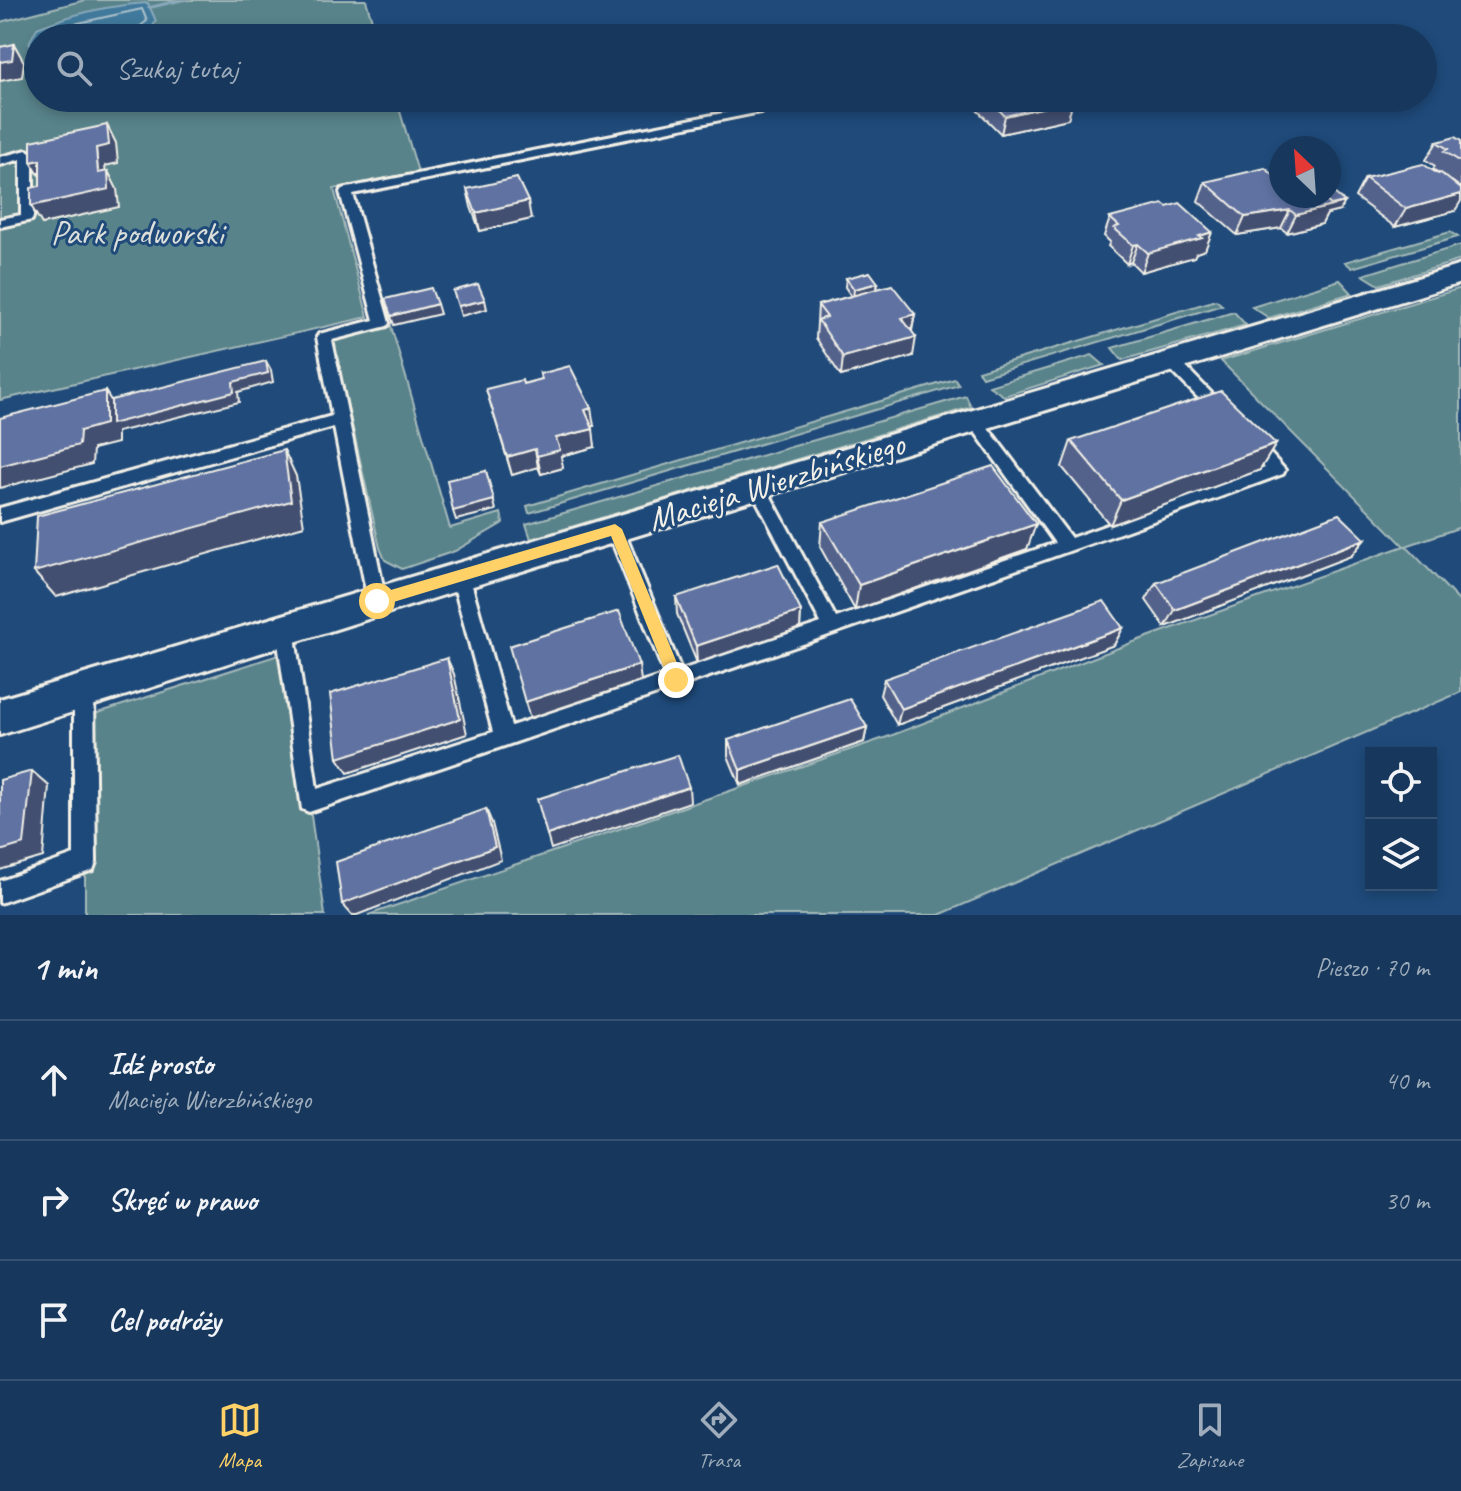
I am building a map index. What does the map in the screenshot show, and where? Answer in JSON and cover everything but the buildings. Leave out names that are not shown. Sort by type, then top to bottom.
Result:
[{"type":"street","name":"Macieja Wierzbińskiego","points":[[0,717],[460,575],[1461,274]]},
{"type":"lane","points":[[377,601],[324,337],[382,323],[346,192],[745,112]]},
{"type":"lane","points":[[0,161],[27,154],[27,217],[0,223]]},
{"type":"lane","points":[[285,629],[309,802],[832,627],[1277,470],[1172,362]]},
{"type":"lane","points":[[0,515],[340,420]]},
{"type":"lane","points":[[975,421],[1067,546]]},
{"type":"lane","points":[[757,486],[832,627]]},
{"type":"lane","points":[[615,529],[676,680]]},
{"type":"lane","points":[[460,575],[504,737]]},
{"type":"lane","points":[[0,892],[85,862],[84,692]]},
{"type":"green space","name":"Park podworski","points":[[85,0],[366,0],[373,24],[24,24],[24,112],[400,112],[418,172],[334,189],[368,317],[0,400],[0,22]]},
{"type":"green space","points":[[1450,232],[1458,237],[1352,268],[1345,262]]},
{"type":"green space","points":[[1461,245],[1461,260],[1379,285],[1363,275]]},
{"type":"green space","points":[[1340,280],[1352,293],[1269,318],[1252,307]]},
{"type":"green space","points":[[1461,288],[1461,527],[1406,546],[1461,603],[1461,692],[939,915],[368,915],[890,736],[1139,640],[1404,546],[1221,361]]},
{"type":"green space","points":[[1216,300],[1222,305],[982,377],[978,371]]},
{"type":"green space","points":[[1234,312],[1246,325],[1122,360],[1112,348]]},
{"type":"green space","points":[[391,326],[450,528],[501,513],[503,523],[455,551],[402,569],[385,560],[380,548],[333,341]]},
{"type":"green space","points":[[1092,355],[1104,365],[1004,396],[989,386]]},
{"type":"green space","points":[[955,379],[959,385],[529,513],[527,506]]},
{"type":"green space","points":[[966,396],[971,407],[531,539],[526,524]]},
{"type":"green space","points":[[288,652],[325,915],[85,915],[85,717]]},
{"type":"water","points":[[148,3],[156,21],[154,24],[47,24],[77,14]]},
{"type":"waterway","points":[[150,7],[185,0]]},
{"type":"route","points":[[377,601],[615,529],[676,680]]}]
